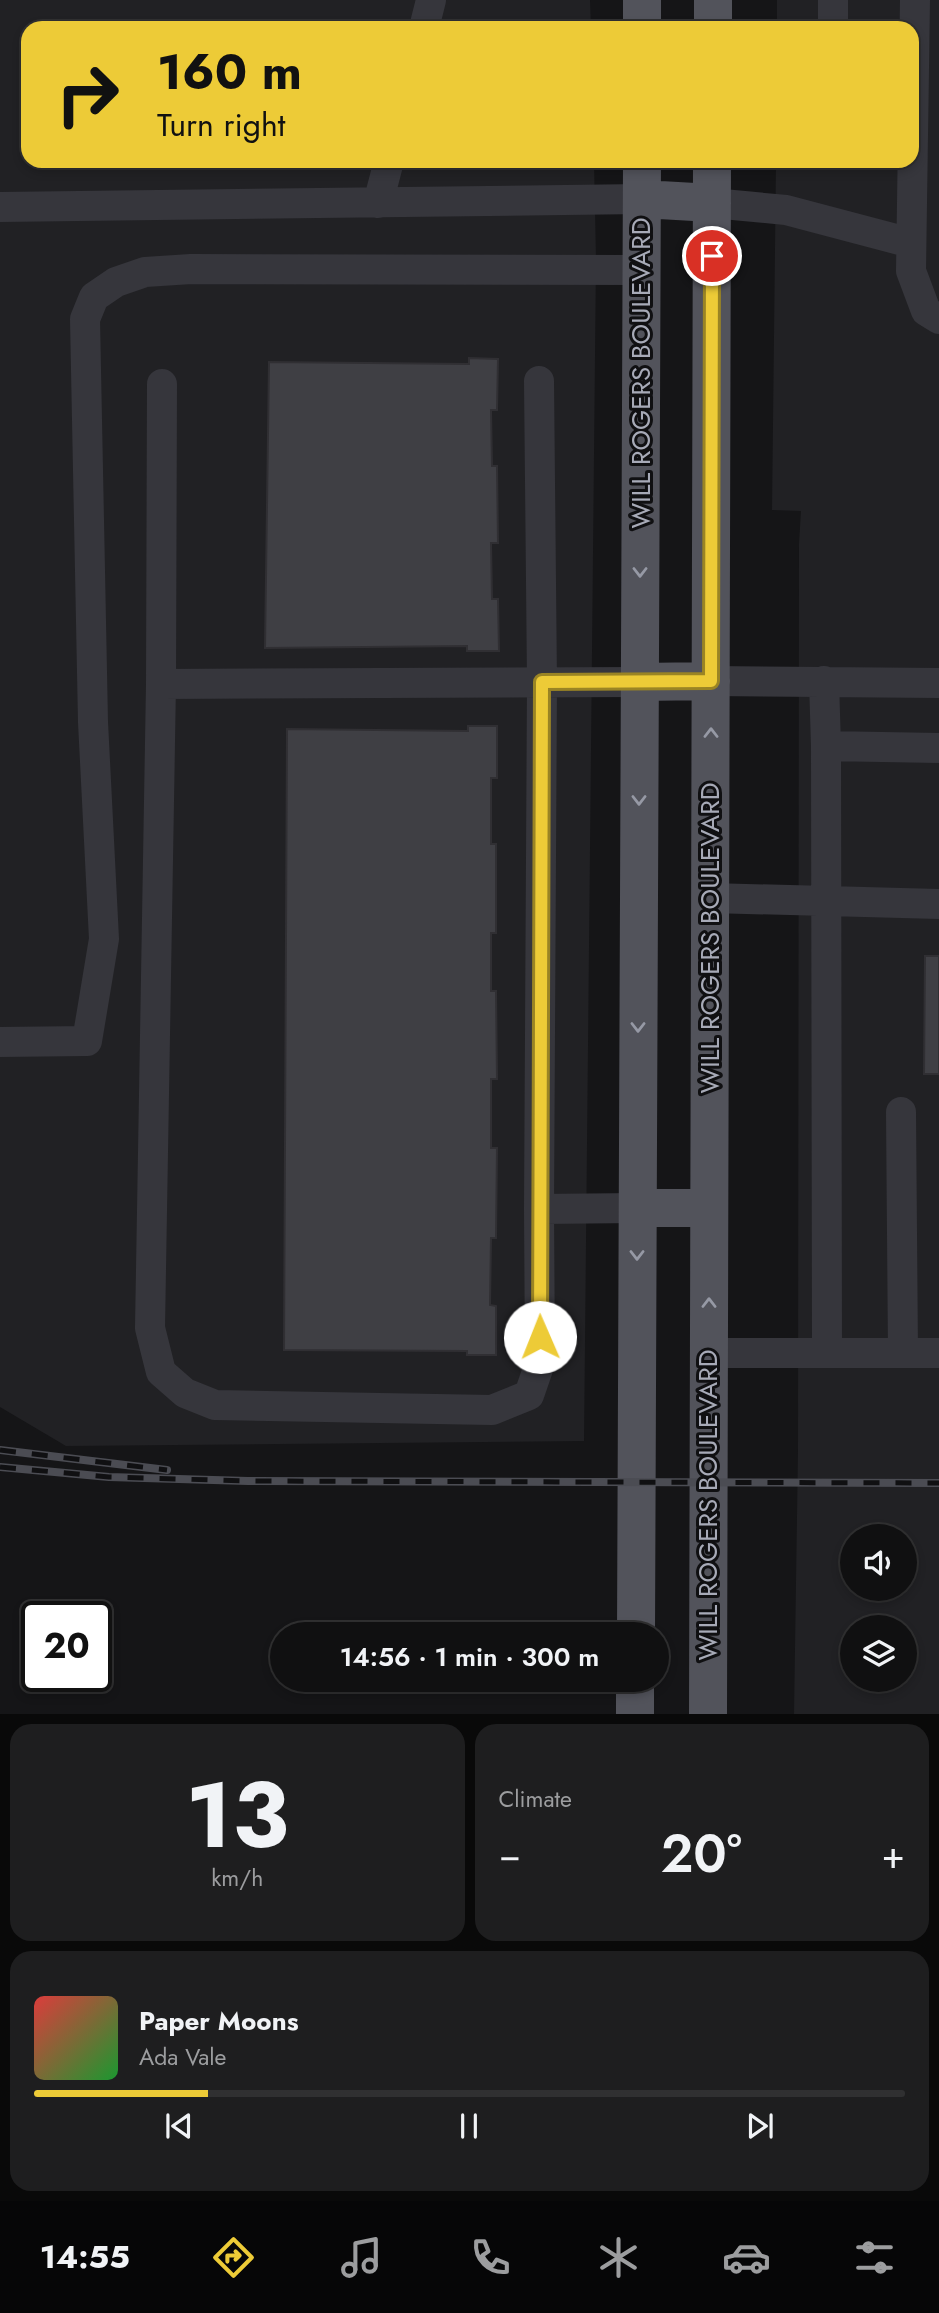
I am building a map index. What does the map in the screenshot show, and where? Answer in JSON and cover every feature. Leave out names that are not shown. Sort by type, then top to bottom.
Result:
[{"type":"main road","points":[[642,0],[642,21]]},
{"type":"main road","points":[[713,0],[713,21]]},
{"type":"main road","name":"WILL ROGERS BOULEVARD","points":[[636,1622],[642,168]]},
{"type":"main road","name":"WILL ROGERS BOULEVARD","points":[[708,1714],[712,168]]},
{"type":"main road","points":[[642,199],[712,203]]},
{"type":"main road","points":[[640,682],[711,681]]},
{"type":"main road","points":[[638,1208],[709,1208]]},
{"type":"main road","points":[[635,1692],[635,1714]]},
{"type":"lane","points":[[426,21],[432,0]]},
{"type":"lane","points":[[833,0],[833,21]]},
{"type":"lane","points":[[915,0],[915,21]]},
{"type":"lane","points":[[378,203],[387,168]]},
{"type":"lane","points":[[912,168],[911,271],[926,311],[939,319]]},
{"type":"lane","points":[[0,207],[642,199]]},
{"type":"lane","points":[[712,203],[786,210],[912,243]]},
{"type":"lane","points":[[0,1042],[87,1041],[104,939],[93,722],[85,393],[85,319],[94,297],[116,282],[145,272],[191,269],[641,270]]},
{"type":"lane","points":[[162,384],[161,684],[150,1328],[161,1372],[185,1393],[215,1405],[492,1410],[529,1395],[540,1363],[540,381]]},
{"type":"lane","points":[[711,681],[939,683]]},
{"type":"lane","points":[[824,681],[827,1353]]},
{"type":"lane","points":[[161,684],[640,682]]},
{"type":"lane","points":[[826,746],[939,748]]},
{"type":"lane","points":[[710,898],[939,904]]},
{"type":"lane","points":[[901,1112],[903,1353]]},
{"type":"lane","points":[[539,1209],[638,1208]]},
{"type":"lane","points":[[708,1353],[939,1353]]},
{"type":"shaded area","points":[[0,0],[590,0],[591,21],[21,21],[21,168],[594,168],[596,259],[584,1441],[66,1446],[0,1407]]},
{"type":"shaded area","points":[[777,0],[939,0],[939,1714],[794,1714],[798,1450],[801,511],[772,510],[776,168],[919,168],[919,21],[777,21]]},
{"type":"building","points":[[469,358],[498,359],[497,410],[491,410],[492,466],[497,466],[498,543],[491,543],[492,599],[498,599],[499,651],[467,651],[467,646],[265,648],[269,362],[469,364]]},
{"type":"building","points":[[468,726],[497,726],[497,778],[491,778],[491,844],[496,844],[496,933],[491,933],[491,991],[496,991],[497,1079],[491,1079],[491,1148],[497,1148],[496,1238],[491,1238],[490,1305],[496,1306],[496,1355],[467,1355],[467,1351],[284,1350],[287,729],[468,731]]},
{"type":"building","points":[[925,956],[939,956],[939,1074],[924,1074]]},
{"type":"railway","points":[[0,1450],[167,1470]]},
{"type":"railway","points":[[0,1467],[109,1477],[248,1481],[939,1483]]},
{"type":"route","points":[[540,1337],[542,682],[711,681],[712,256]]}]
